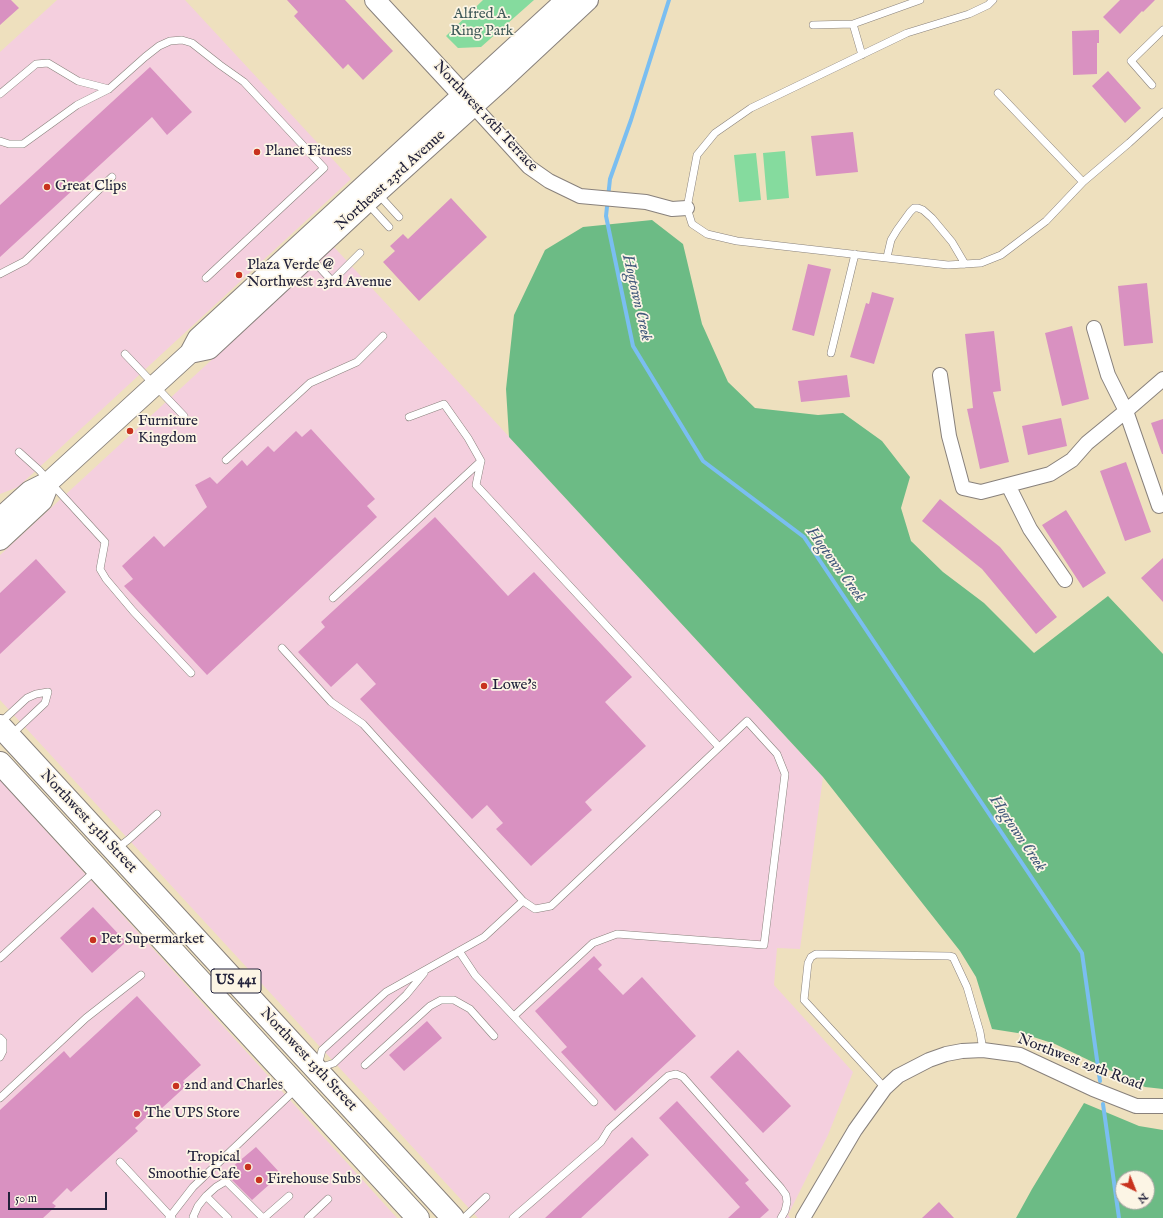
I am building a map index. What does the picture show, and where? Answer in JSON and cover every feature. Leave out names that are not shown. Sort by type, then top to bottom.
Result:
[{"type":"main road","name":"Northwest 13th Street","points":[[3,728],[453,1218]]},
{"type":"main road","name":"Northwest 13th Street","points":[[0,763],[418,1218]]},
{"type":"main road","points":[[64,833],[90,845],[114,850]]},
{"type":"main road","points":[[97,869],[124,876],[154,893]]},
{"type":"main road","points":[[298,1088],[317,1069]]},
{"type":"street","name":"Northwest 16th Terrace","points":[[374,0],[529,167],[549,181],[580,196],[646,202],[672,209],[687,208]]},
{"type":"street","name":"Northeast 23rd Avenue","points":[[0,540],[8,522],[42,502],[50,481],[190,353],[198,338],[304,251],[372,198],[566,0]]},
{"type":"street","name":"Northeast 23rd Avenue","points":[[304,251],[468,101],[588,0]]},
{"type":"street","points":[[1094,328],[1108,375],[1126,411],[1159,506]]},
{"type":"street","points":[[940,375],[949,436],[963,488],[981,492],[1050,474],[1072,460],[1088,443],[1163,379]]},
{"type":"street","points":[[1008,485],[1030,530],[1065,580]]},
{"type":"street","name":"Northwest 29th Road","points":[[803,1218],[855,1130],[885,1088],[898,1076],[929,1060],[946,1054],[962,1051],[983,1050],[1020,1055],[1093,1090],[1136,1106],[1163,1106]]},
{"type":"lane","points":[[813,25],[853,24],[920,0]]},
{"type":"lane","points":[[993,0],[988,5],[969,14],[907,33],[751,108],[716,133],[697,155],[687,208],[692,224],[707,234],[737,240],[948,265],[981,263],[1001,255],[1046,221],[1083,182],[1163,112]]},
{"type":"lane","points":[[853,24],[862,55]]},
{"type":"lane","points":[[1152,85],[1131,61],[1163,30]]},
{"type":"lane","points":[[0,141],[9,144],[23,144],[77,105],[109,89],[159,46],[170,41],[182,40],[192,43],[244,82],[324,168],[206,278]]},
{"type":"lane","points":[[0,94],[36,64],[48,63],[78,81],[109,89]]},
{"type":"lane","points":[[998,93],[1083,182]]},
{"type":"lane","points":[[0,274],[25,261],[112,177]]},
{"type":"lane","points":[[372,198],[399,217]]},
{"type":"lane","points":[[372,198],[389,227]]},
{"type":"lane","points":[[888,257],[891,240],[897,230],[910,212],[914,208],[918,208],[923,210],[932,218],[952,242],[965,264]]},
{"type":"lane","points":[[304,251],[332,281],[360,253]]},
{"type":"lane","points":[[831,353],[855,254]]},
{"type":"lane","points":[[226,460],[310,383],[357,362],[383,336]]},
{"type":"lane","points":[[125,354],[184,416]]},
{"type":"lane","points":[[409,417],[444,404],[468,438],[481,461],[476,485],[719,747]]},
{"type":"lane","points":[[19,452],[50,481],[105,542],[100,569],[106,579],[133,611],[191,672]]},
{"type":"lane","points":[[332,598],[481,461]]},
{"type":"lane","points":[[282,648],[331,702],[363,724],[523,901],[535,909],[551,906],[747,721],[777,754],[785,774],[764,945],[616,934],[593,943],[514,1016]]},
{"type":"lane","points":[[48,692],[45,703],[3,728],[27,698],[36,694],[48,692]]},
{"type":"lane","points":[[114,850],[128,840],[157,814]]},
{"type":"lane","points":[[0,958],[97,869]]},
{"type":"lane","points":[[317,1069],[322,1050],[386,992],[484,937],[523,901]]},
{"type":"lane","points":[[459,951],[475,975],[594,1102]]},
{"type":"lane","points":[[885,1088],[804,1000],[808,963],[811,957],[816,954],[953,957],[967,988],[980,1032],[983,1050]]},
{"type":"lane","points":[[317,1069],[334,1063],[406,996],[427,969]]},
{"type":"lane","points":[[0,1098],[86,1018],[141,975]]},
{"type":"lane","points":[[366,1066],[430,1006],[441,1000],[454,1000],[470,1009],[494,1036]]},
{"type":"lane","points":[[0,1038],[3,1041],[4,1051],[0,1057]]},
{"type":"lane","points":[[513,1218],[600,1142],[609,1129],[668,1076],[676,1074],[683,1077],[781,1188],[786,1195],[787,1202],[785,1211],[781,1218]]},
{"type":"lane","points":[[120,1162],[170,1217],[198,1181],[298,1088]]},
{"type":"lane","points":[[194,1218],[193,1217],[198,1206],[206,1196],[216,1187],[226,1182],[264,1218],[289,1196]]},
{"type":"lane","points":[[206,1196],[228,1218]]},
{"type":"lane","points":[[464,1218],[486,1197]]},
{"type":"lane","points":[[308,1218],[328,1199]]},
{"type":"shaded area","points":[[57,0],[185,0],[351,179],[18,487],[0,494],[0,52]]},
{"type":"shaded area","points":[[334,247],[823,777],[800,949],[777,948],[774,985],[853,1072],[828,1135],[788,1215],[790,1218],[478,1218],[0,700],[0,555]]},
{"type":"shaded area","points":[[0,780],[397,1218],[0,1218]]},
{"type":"green space","name":"Alfred A. Ring Park","points":[[483,0],[534,0],[481,47],[458,48],[446,36]]},
{"type":"green space","points":[[785,151],[789,198],[767,200],[763,153]]},
{"type":"green space","points":[[756,153],[761,200],[739,202],[734,155]]},
{"type":"green space","points":[[652,220],[683,244],[702,324],[728,382],[755,408],[818,415],[843,413],[882,441],[910,477],[901,508],[911,541],[943,572],[984,603],[1034,653],[1108,596],[1163,654],[1163,1089],[1145,1087],[1055,1044],[1024,1034],[992,1029],[976,977],[960,951],[823,777],[509,437],[506,389],[514,315],[545,250],[583,227]]},
{"type":"green space","points":[[1084,1103],[1139,1126],[1163,1130],[1163,1218],[1016,1218]]},
{"type":"building","points":[[0,0],[11,0],[19,8],[0,25]]},
{"type":"building","points":[[287,0],[345,0],[393,51],[363,80],[348,64],[343,69],[294,16],[298,12]]},
{"type":"building","points":[[1120,0],[1155,0],[1120,34],[1103,17]]},
{"type":"building","points":[[1099,30],[1099,43],[1097,43],[1097,74],[1073,75],[1072,31]]},
{"type":"building","points":[[150,67],[192,112],[167,135],[152,117],[0,257],[0,205]]},
{"type":"building","points":[[1108,71],[1141,108],[1125,123],[1092,86]]},
{"type":"building","points":[[853,132],[858,172],[816,176],[811,136]]},
{"type":"building","points":[[451,198],[487,237],[419,301],[383,262],[395,251],[390,246],[403,234],[408,239]]},
{"type":"building","points":[[808,264],[831,269],[814,336],[792,330]]},
{"type":"building","points":[[1147,283],[1153,343],[1124,346],[1118,286]]},
{"type":"building","points":[[872,292],[894,298],[874,364],[850,357],[866,303],[869,304]]},
{"type":"building","points":[[1072,326],[1089,399],[1062,406],[1045,333]]},
{"type":"building","points":[[994,331],[1001,391],[993,392],[1009,462],[980,469],[967,409],[973,408],[965,334]]},
{"type":"building","points":[[847,375],[850,397],[801,402],[798,381]]},
{"type":"building","points":[[1061,418],[1067,446],[1028,455],[1022,426]]},
{"type":"building","points":[[1163,419],[1163,454],[1162,454],[1151,423]]},
{"type":"building","points":[[311,429],[375,499],[367,506],[377,517],[207,675],[124,586],[133,579],[122,566],[154,536],[164,547],[207,507],[195,485],[210,477],[217,484],[242,460],[247,466],[268,446],[274,452],[296,431],[302,437]]},
{"type":"building","points":[[1126,462],[1151,532],[1125,541],[1100,471]]},
{"type":"building","points":[[940,499],[1000,547],[1057,617],[1036,634],[982,569],[922,521]]},
{"type":"building","points":[[1066,510],[1106,573],[1083,588],[1042,525]]},
{"type":"building","points":[[435,517],[508,596],[534,572],[632,677],[605,702],[646,746],[585,802],[592,810],[531,866],[496,829],[503,823],[487,805],[472,819],[360,699],[376,684],[357,663],[331,687],[298,652],[325,627],[321,622]]},
{"type":"building","points":[[1163,558],[1163,602],[1141,578]]},
{"type":"building","points":[[36,559],[66,592],[0,654],[0,593]]},
{"type":"building","name":"Pet Supermarket","points":[[93,907],[126,942],[92,973],[60,938]]},
{"type":"building","points":[[594,956],[602,965],[598,969],[623,995],[642,977],[696,1036],[615,1111],[561,1052],[567,1047],[535,1011]]},
{"type":"building","points":[[137,996],[201,1065],[183,1081],[187,1085],[162,1108],[159,1105],[135,1128],[138,1131],[71,1192],[67,1188],[52,1203],[56,1206],[43,1218],[0,1218],[0,1110],[64,1051],[70,1058]]},
{"type":"building","points":[[427,1021],[442,1038],[404,1071],[389,1055]]},
{"type":"building","points":[[738,1050],[791,1106],[763,1133],[710,1077]]},
{"type":"building","points":[[677,1101],[749,1180],[745,1183],[769,1210],[760,1218],[728,1218],[740,1207],[659,1118]]},
{"type":"building","points":[[632,1137],[649,1155],[581,1218],[545,1218]]},
{"type":"building","points":[[256,1147],[281,1174],[252,1200],[225,1173]]},
{"type":"building","points":[[939,1202],[954,1218],[922,1218]]},
{"type":"waterway","name":"Hogtown Creek","points":[[669,0],[631,120],[610,179],[606,216],[633,346],[703,461],[804,537],[1082,953],[1100,1081]]},
{"type":"waterway","name":"Hogtown Creek","points":[[1103,1104],[1119,1218]]},
{"type":"place","name":"Planet Fitness","points":[[257,152]]},
{"type":"place","name":"Great Clips","points":[[47,187]]},
{"type":"place","name":"Plaza Verde @ Northwest 23rd Avenue","points":[[239,275]]},
{"type":"place","name":"Furniture Kingdom","points":[[130,431]]},
{"type":"place","name":"Lowe's","points":[[484,686]]},
{"type":"place","name":"Pet Supermarket","points":[[93,940]]},
{"type":"place","name":"2nd and Charles","points":[[176,1086]]},
{"type":"place","name":"The UPS Store","points":[[137,1114]]},
{"type":"place","name":"Tropical Smoothie Cafe","points":[[248,1167]]},
{"type":"place","name":"Firehouse Subs","points":[[259,1180]]}]
